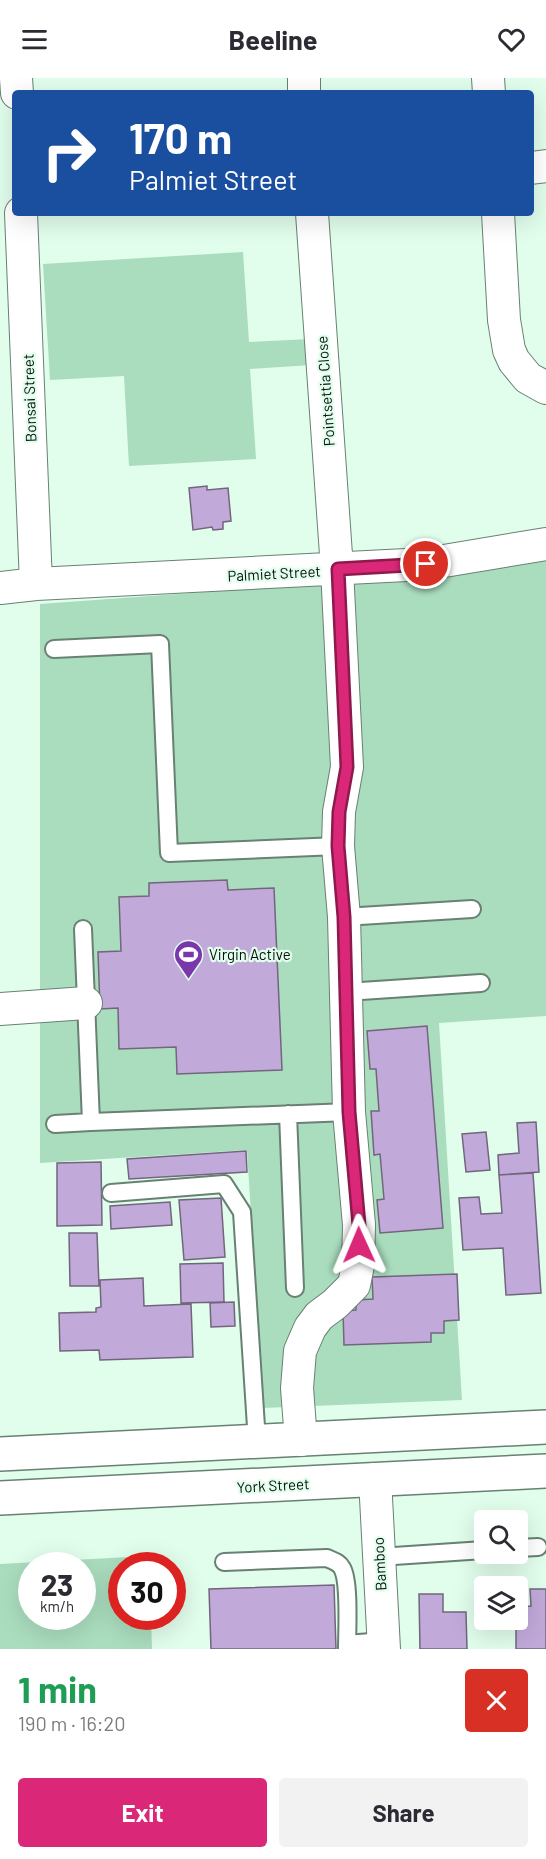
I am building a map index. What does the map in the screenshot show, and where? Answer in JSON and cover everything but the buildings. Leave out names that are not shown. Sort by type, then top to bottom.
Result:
[{"type":"main road","points":[[0,1454],[546,1427]]},
{"type":"main road","name":"York Street","points":[[0,1498],[546,1471]]},
{"type":"street","name":"Bonsai Street","points":[[21,216],[36,584]]},
{"type":"street","name":"Pointsettia Close","points":[[301,1440],[297,1388],[300,1351],[310,1328],[354,1285],[358,1265],[359,1225],[349,1112],[344,917],[338,846],[339,812],[347,767],[338,569],[312,216]]},
{"type":"street","points":[[498,216],[504,321],[509,350],[514,361],[528,378],[546,388]]},
{"type":"street","name":"Palmiet Street","points":[[0,588],[36,584],[426,564],[546,544]]},
{"type":"street","points":[[0,1009],[86,1003]]},
{"type":"street","name":"Bamboo","points":[[375,1479],[383,1645]]},
{"type":"lane","points":[[54,649],[160,644],[169,853],[338,846]]},
{"type":"lane","points":[[344,917],[472,909]]},
{"type":"lane","points":[[83,929],[91,1122]]},
{"type":"lane","points":[[346,992],[481,983]]},
{"type":"lane","points":[[55,1124],[349,1112]]},
{"type":"lane","points":[[288,1114],[295,1288]]},
{"type":"lane","points":[[111,1193],[224,1184],[242,1212],[257,1442]]},
{"type":"lane","points":[[528,1548],[538,1547]]},
{"type":"lane","points":[[379,1557],[474,1551]]},
{"type":"lane","points":[[224,1562],[327,1558],[337,1562],[344,1570],[347,1647],[383,1645]]},
{"type":"green space","points":[[243,252],[249,342],[310,339],[311,365],[250,369],[256,459],[129,466],[124,376],[50,380],[43,264]]},
{"type":"green space","points":[[546,560],[546,1016],[439,1023],[462,1400],[263,1408],[247,1150],[40,1163],[40,604],[427,576]]},
{"type":"green space","points":[[108,1558],[108,1630],[151,1630],[152,1649],[0,1649],[0,1564],[18,1563],[18,1630],[96,1630],[96,1559]]},
{"type":"place","name":"Virgin Active","points":[[188,980]]},
{"type":"route","points":[[359,1245],[349,1112],[344,917],[338,846],[339,812],[347,767],[338,569],[426,564]]}]
